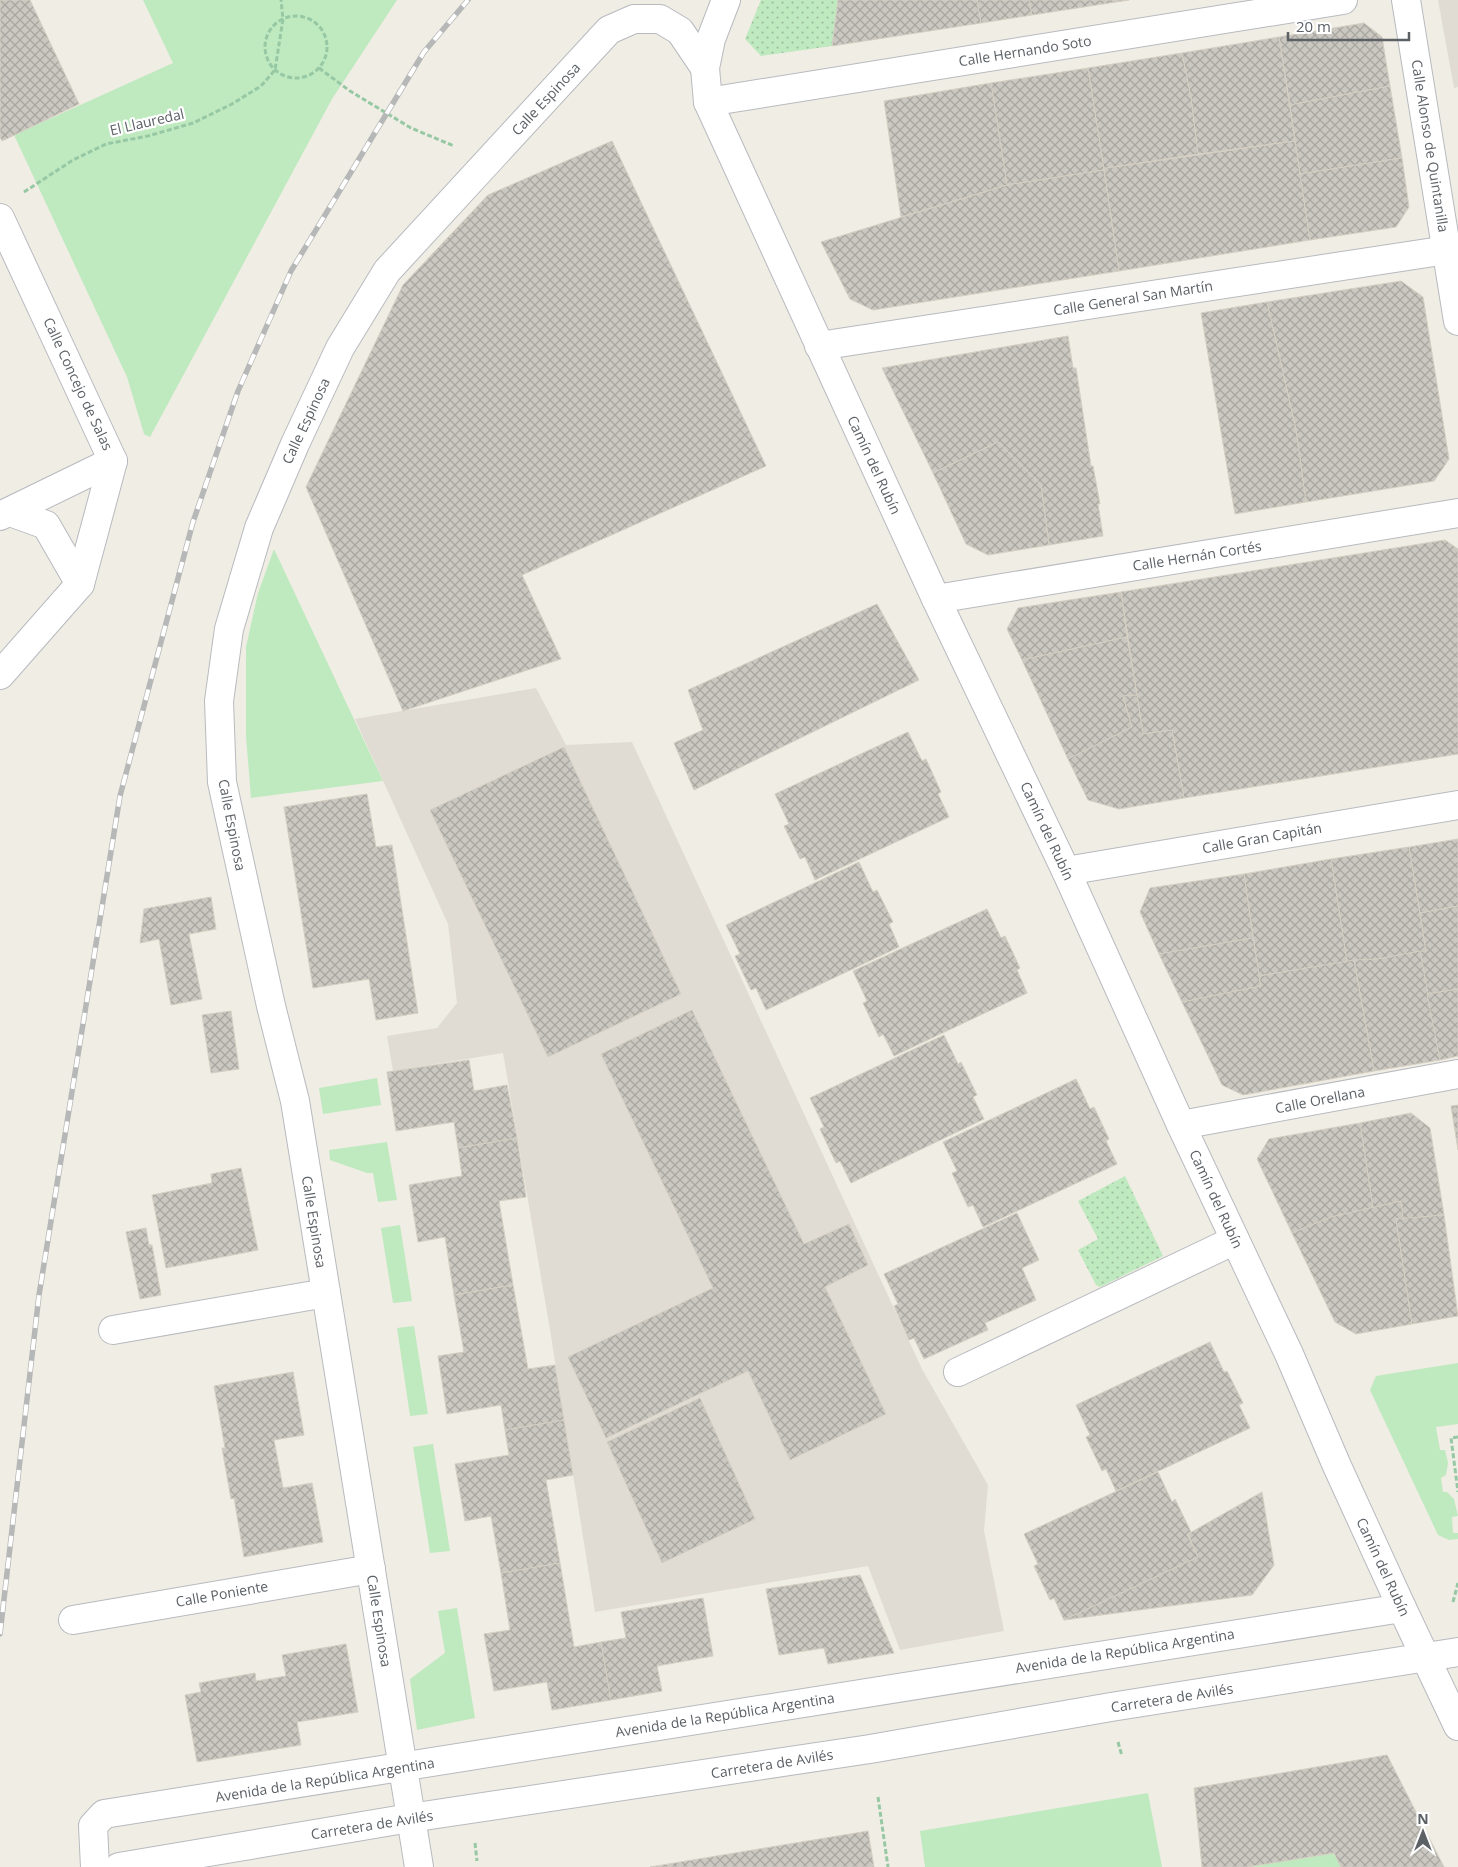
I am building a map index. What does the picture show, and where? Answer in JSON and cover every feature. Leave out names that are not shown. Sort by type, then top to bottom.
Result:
[{"type":"street","name":"Camín del Rubín","points":[[726,0],[711,39],[705,68],[708,102],[936,599],[1066,871],[1181,1125],[1289,1354],[1337,1466],[1402,1608],[1458,1726]]},
{"type":"street","name":"Calle Hernando Soto","points":[[708,102],[1343,0]]},
{"type":"street","name":"Calle Alonso de Quintanilla","points":[[1406,0],[1458,321]]},
{"type":"street","name":"Calle Espinosa","points":[[419,1867],[294,1101],[271,1006],[222,782],[219,701],[229,629],[259,528],[295,444],[340,348],[387,271],[609,30],[634,19],[660,19],[680,31],[705,68]]},
{"type":"street","name":"Calle Concejo de Salas","points":[[0,218],[113,461],[80,584],[0,675]]},
{"type":"street","name":"Calle General San Martín","points":[[819,346],[1446,250]]},
{"type":"street","points":[[5,514],[113,461]]},
{"type":"street","name":"Calle Hernán Cortés","points":[[936,599],[1458,513]]},
{"type":"street","points":[[5,514],[46,525],[80,584]]},
{"type":"street","name":"Calle Gran Capitán","points":[[1066,871],[1458,805]]},
{"type":"street","name":"Calle Orellana","points":[[1181,1125],[1458,1074]]},
{"type":"street","points":[[958,1372],[1236,1240]]},
{"type":"street","points":[[113,1330],[326,1293]]},
{"type":"street","name":"Calle Poniente","points":[[73,1620],[371,1569]]},
{"type":"street","name":"Avenida de la República Argentina","points":[[95,1867],[93,1826],[104,1814],[1402,1608]]},
{"type":"street","points":[[1425,1657],[1458,1652]]},
{"type":"street","name":"Carretera de Avilés","points":[[118,1867],[410,1818],[870,1749],[1111,1707],[1425,1657]]},
{"type":"path","points":[[274,70],[283,19],[281,0]]},
{"type":"path","points":[[296,16],[307,18],[318,24],[325,34],[327,46],[325,58],[319,68],[309,75],[297,78],[285,76],[274,70],[268,60],[265,48],[267,36],[274,25],[283,19],[296,16]]},
{"type":"path","points":[[319,68],[350,91],[411,128],[489,160]]},
{"type":"path","name":"El Llauredal","points":[[22,193],[73,160],[106,144],[148,136],[193,123],[232,104],[261,86],[274,70]]},
{"type":"path","points":[[1458,1437],[1451,1438],[1458,1492]]},
{"type":"path","points":[[1453,1602],[1458,1583]]},
{"type":"path","points":[[878,1797],[888,1867]]},
{"type":"shaded area","points":[[1438,0],[1458,0],[1458,87],[1454,88]]},
{"type":"shaded area","points":[[536,688],[566,745],[632,742],[922,1369],[988,1485],[984,1531],[1004,1631],[900,1650],[868,1566],[595,1612],[503,1053],[393,1071],[387,1036],[437,1028],[457,1003],[448,924],[355,719]],"holes":[[[563,747],[681,994],[548,1057],[430,810]],[[692,1010],[804,1244],[849,1224],[825,1287],[886,1414],[791,1460],[748,1371],[606,1438],[568,1357],[713,1288],[601,1054]],[[700,1398],[755,1519],[662,1562],[607,1443]]]},
{"type":"green space","points":[[143,0],[397,0],[332,99],[150,437],[144,434],[127,377],[14,135],[173,63]]},
{"type":"green space","points":[[761,0],[838,0],[832,46],[761,56],[745,39]]},
{"type":"green space","points":[[274,549],[383,781],[251,798],[246,736],[246,647],[258,593]]},
{"type":"green space","points":[[377,1078],[381,1105],[323,1114],[319,1088]]},
{"type":"green space","points":[[387,1142],[397,1200],[378,1202],[373,1173],[367,1173],[330,1160],[329,1150]]},
{"type":"green space","points":[[1125,1176],[1163,1256],[1100,1287],[1096,1285],[1078,1250],[1098,1239],[1078,1201]]},
{"type":"green space","points":[[400,1225],[412,1301],[393,1303],[381,1228]]},
{"type":"green space","points":[[414,1326],[428,1414],[410,1416],[397,1328]]},
{"type":"green space","points":[[1458,1363],[1458,1424],[1436,1427],[1440,1450],[1445,1450],[1448,1463],[1446,1475],[1441,1478],[1443,1492],[1447,1492],[1454,1499],[1458,1516],[1452,1517],[1453,1533],[1458,1533],[1458,1539],[1449,1540],[1438,1535],[1370,1390],[1376,1376]]},
{"type":"green space","points":[[433,1444],[450,1551],[430,1553],[413,1447]]},
{"type":"green space","points":[[457,1608],[475,1718],[417,1730],[410,1679],[445,1653],[438,1611]]},
{"type":"green space","points":[[1148,1793],[1162,1867],[925,1867],[920,1831]]},
{"type":"green space","points":[[1334,1853],[1341,1867],[1247,1867]]},
{"type":"building","points":[[0,0],[30,0],[79,104],[2,141],[0,137]]},
{"type":"building","points":[[838,0],[977,0],[981,23],[832,46]]},
{"type":"building","points":[[977,0],[1029,0],[1032,15],[981,23]]},
{"type":"building","points":[[1029,0],[1129,0],[1032,15]]},
{"type":"building","points":[[1364,23],[1382,37],[1390,86],[1290,105],[1279,37]]},
{"type":"building","points":[[1279,37],[1295,141],[1198,154],[1191,98],[1182,53]]},
{"type":"building","points":[[1182,53],[1191,98],[1198,154],[1104,170],[1088,68]]},
{"type":"building","points":[[1088,68],[1104,170],[1007,185],[991,83]]},
{"type":"building","points":[[991,83],[1007,185],[901,217],[884,101]]},
{"type":"building","points":[[1390,86],[1402,158],[1300,174],[1290,105]]},
{"type":"building","points":[[612,141],[766,466],[522,575],[561,659],[403,711],[306,487],[403,285],[488,195]]},
{"type":"building","points":[[1295,141],[1310,240],[1119,271],[1104,170],[1107,168]]},
{"type":"building","points":[[1402,158],[1409,207],[1396,227],[1310,240],[1300,174]]},
{"type":"building","points":[[1104,170],[1119,271],[873,310],[850,299],[821,242],[1007,185]]},
{"type":"building","points":[[1401,281],[1423,297],[1449,459],[1434,481],[1306,502],[1296,430],[1267,302]]},
{"type":"building","points":[[1267,302],[1296,430],[1306,502],[1235,514],[1201,313]]},
{"type":"building","points":[[1068,336],[1073,368],[1076,368],[1091,466],[1093,466],[1100,504],[1098,504],[1103,536],[1049,545],[1041,485],[998,442],[933,473],[882,368]]},
{"type":"building","points":[[998,442],[1041,485],[1049,545],[988,555],[966,544],[933,473]]},
{"type":"building","points":[[1445,540],[1458,549],[1458,754],[1184,798],[1172,730],[1143,734],[1121,592]]},
{"type":"building","points":[[1121,592],[1127,637],[1022,660],[1007,629],[1018,608]]},
{"type":"building","points":[[877,604],[919,680],[694,790],[674,743],[703,730],[688,690]]},
{"type":"building","points":[[1127,637],[1137,695],[1123,696],[1132,727],[1068,759],[1022,660]]},
{"type":"building","points":[[1137,695],[1143,734],[1172,730],[1184,798],[1119,809],[1088,800],[1068,759],[1132,727],[1123,696]]},
{"type":"building","points":[[908,732],[922,761],[926,759],[941,792],[938,794],[949,817],[815,880],[805,857],[800,859],[784,826],[789,824],[775,794]]},
{"type":"building","points":[[564,747],[681,994],[548,1057],[430,810]]},
{"type":"building","points":[[367,794],[376,847],[392,845],[418,1013],[376,1020],[369,979],[313,988],[284,807]]},
{"type":"building","points":[[1458,839],[1458,906],[1420,913],[1409,847]]},
{"type":"building","points":[[1409,847],[1426,951],[1347,962],[1331,859]]},
{"type":"building","points":[[1331,859],[1347,962],[1259,976],[1244,874]]},
{"type":"building","points":[[859,862],[873,892],[877,890],[893,922],[889,924],[899,947],[766,1010],[756,988],[751,990],[735,956],[740,954],[726,925]]},
{"type":"building","points":[[1244,874],[1253,938],[1159,954],[1140,912],[1150,888]]},
{"type":"building","points":[[211,897],[216,929],[189,934],[202,999],[171,1005],[159,939],[140,943],[144,909]]},
{"type":"building","points":[[1458,906],[1458,989],[1427,994],[1420,951],[1426,951],[1420,913]]},
{"type":"building","points":[[987,909],[1001,938],[1005,936],[1020,968],[1017,970],[1027,993],[894,1056],[883,1034],[879,1037],[863,1003],[867,1001],[853,971]]},
{"type":"building","points":[[1253,938],[1261,986],[1182,1002],[1159,954]]},
{"type":"building","points":[[1420,951],[1440,1060],[1374,1071],[1354,960],[1378,959]]},
{"type":"building","points":[[1354,960],[1374,1071],[1243,1095],[1222,1085],[1182,1002],[1261,986],[1259,976]]},
{"type":"building","points":[[1458,989],[1458,1056],[1440,1060],[1427,994]]},
{"type":"building","points":[[692,1010],[804,1244],[849,1224],[868,1265],[825,1287],[886,1414],[790,1460],[748,1371],[606,1438],[568,1357],[713,1288],[601,1054]]},
{"type":"building","points":[[231,1011],[239,1069],[211,1073],[202,1015]]},
{"type":"building","points":[[944,1035],[958,1064],[961,1062],[977,1095],[973,1097],[984,1119],[851,1183],[840,1161],[836,1163],[820,1129],[824,1127],[810,1098]]},
{"type":"building","points":[[469,1060],[474,1091],[507,1085],[517,1138],[458,1148],[454,1122],[396,1131],[387,1072]]},
{"type":"building","points":[[1076,1079],[1090,1109],[1094,1107],[1109,1139],[1106,1141],[1117,1164],[983,1227],[973,1205],[968,1207],[952,1173],[957,1171],[943,1142]]},
{"type":"building","points":[[1458,1105],[1458,1150],[1451,1106]]},
{"type":"building","points":[[1411,1113],[1430,1128],[1444,1215],[1403,1219],[1401,1201],[1373,1208],[1360,1123]]},
{"type":"building","points":[[1360,1123],[1373,1208],[1331,1217],[1292,1233],[1257,1159],[1269,1139]]},
{"type":"building","points":[[517,1138],[526,1197],[499,1201],[513,1285],[454,1295],[445,1237],[418,1242],[409,1185],[462,1176],[458,1148]]},
{"type":"building","points":[[241,1168],[258,1250],[166,1268],[152,1195],[212,1183],[211,1174]]},
{"type":"building","points":[[1401,1201],[1403,1219],[1396,1219],[1412,1324],[1356,1334],[1335,1322],[1292,1233],[1331,1217]]},
{"type":"building","points":[[1017,1213],[1039,1260],[1022,1268],[1036,1300],[985,1323],[988,1330],[924,1359],[914,1338],[909,1340],[894,1306],[898,1304],[884,1274]]},
{"type":"building","points":[[1444,1215],[1458,1316],[1412,1324],[1396,1219]]},
{"type":"building","points":[[146,1228],[149,1245],[152,1245],[161,1295],[140,1299],[126,1232]]},
{"type":"building","points":[[513,1285],[528,1369],[555,1365],[564,1420],[505,1430],[501,1405],[447,1414],[438,1356],[464,1352],[454,1295]]},
{"type":"building","points":[[1210,1342],[1224,1372],[1227,1371],[1243,1403],[1239,1405],[1250,1428],[1116,1491],[1106,1469],[1102,1471],[1086,1437],[1090,1435],[1076,1405]]},
{"type":"building","points":[[293,1372],[304,1435],[274,1440],[283,1488],[312,1483],[323,1542],[244,1557],[234,1498],[231,1499],[222,1448],[225,1448],[214,1386]]},
{"type":"building","points":[[700,1398],[755,1519],[662,1563],[607,1442]]},
{"type":"building","points":[[564,1420],[573,1475],[546,1480],[560,1563],[501,1573],[491,1516],[465,1521],[455,1464],[509,1455],[505,1430]]},
{"type":"building","points":[[1158,1472],[1172,1502],[1175,1499],[1191,1532],[1187,1534],[1198,1557],[1064,1620],[1054,1598],[1050,1600],[1034,1566],[1038,1564],[1024,1534]]},
{"type":"building","points":[[1262,1492],[1274,1565],[1252,1595],[1064,1620],[1198,1557],[1188,1534]]},
{"type":"building","points":[[560,1563],[574,1647],[601,1642],[611,1700],[552,1710],[547,1682],[494,1691],[484,1634],[510,1630],[501,1573]]},
{"type":"building","points":[[860,1575],[894,1653],[828,1664],[824,1648],[779,1655],[766,1589]]},
{"type":"building","points":[[703,1598],[713,1656],[657,1666],[662,1691],[611,1700],[601,1642],[626,1638],[621,1612]]},
{"type":"building","points":[[346,1644],[358,1712],[297,1722],[301,1745],[197,1762],[185,1695],[201,1692],[199,1683],[255,1673],[256,1681],[286,1676],[282,1655]]},
{"type":"building","points":[[1387,1755],[1444,1867],[1341,1867],[1334,1853],[1247,1867],[1202,1867],[1194,1788]]},
{"type":"building","points":[[868,1831],[874,1867],[650,1867]]},
{"type":"railway","points":[[0,1634],[39,1295],[120,796],[193,522],[238,391],[291,271],[424,52],[468,0]]}]
